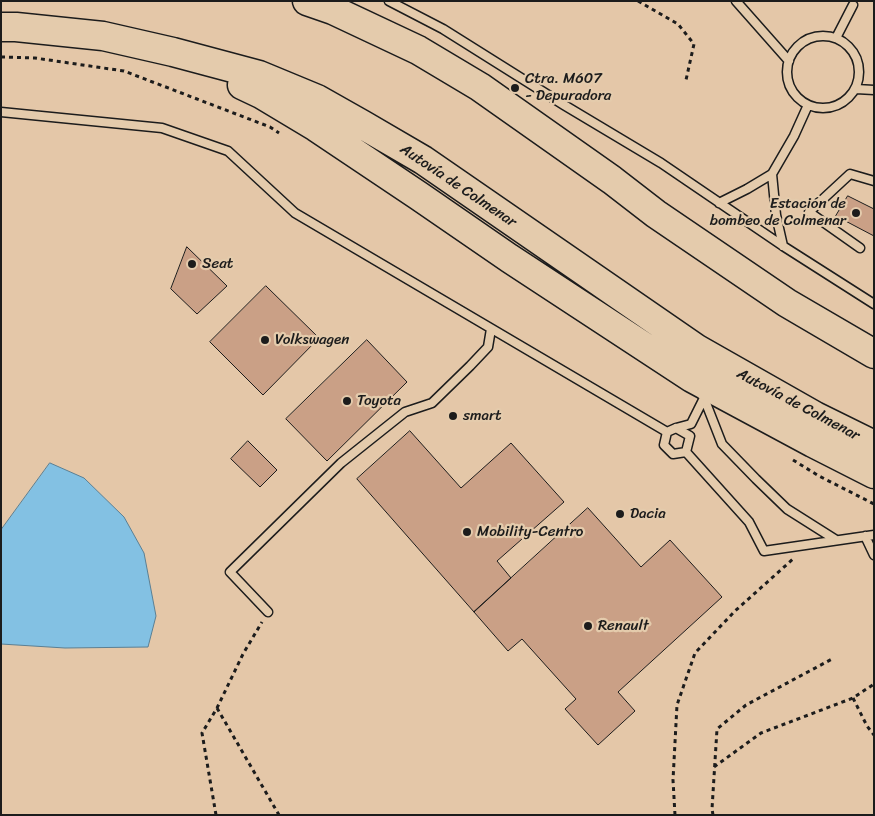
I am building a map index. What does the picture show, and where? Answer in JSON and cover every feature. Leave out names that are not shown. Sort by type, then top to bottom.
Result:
[{"type":"highway","points":[[307,1],[332,10],[418,50],[480,87],[612,180],[656,214],[787,304],[874,354]]},
{"type":"highway","name":"Autovía de Colmenar","points":[[1,27],[103,36],[259,75],[317,99],[423,160],[697,349],[815,416],[874,445]]},
{"type":"highway","points":[[173,52],[261,94],[316,127],[698,388],[874,474]]},
{"type":"lane","points":[[389,1],[442,28],[564,105],[661,163],[783,246],[874,304]]},
{"type":"lane","points":[[736,1],[789,61]]},
{"type":"lane","points":[[836,38],[853,5]]},
{"type":"lane","points":[[825,36],[836,38],[847,44],[855,54],[859,65],[860,78],[856,89],[840,105],[830,108],[818,108],[808,105],[799,100],[788,82],[787,71],[789,61],[794,50],[803,42],[813,37],[825,36]]},
{"type":"lane","points":[[856,89],[874,90]]},
{"type":"lane","points":[[719,203],[772,174],[794,136],[808,105]]},
{"type":"lane","points":[[1,112],[162,128],[228,151],[295,213],[667,432]]},
{"type":"lane","points":[[772,174],[776,215],[783,246]]},
{"type":"lane","points":[[860,248],[809,212],[850,174],[874,181]]},
{"type":"lane","points":[[268,612],[230,572],[341,463],[406,412],[432,403],[488,347],[491,329]]},
{"type":"lane","points":[[667,432],[691,424],[698,388]]},
{"type":"lane","points":[[698,388],[722,444],[787,509],[836,540]]},
{"type":"lane","points":[[676,428],[690,436],[686,452]]},
{"type":"lane","points":[[667,432],[664,445],[673,454],[686,452]]},
{"type":"lane","points":[[686,452],[749,522],[764,551],[874,535]]},
{"type":"lane","points":[[865,536],[874,555]]},
{"type":"path","points":[[638,1],[678,24],[694,44],[686,80]]},
{"type":"path","points":[[1,57],[35,58],[124,71],[270,128],[287,138]]},
{"type":"path","points":[[675,815],[673,780],[677,705],[695,653],[735,611],[811,544]]},
{"type":"path","points":[[216,815],[202,734],[243,654],[268,612]]},
{"type":"path","points":[[713,815],[716,730],[746,705],[832,659]]},
{"type":"path","points":[[714,767],[761,734],[853,698],[874,684]]},
{"type":"path","points":[[853,698],[867,726],[874,735]]},
{"type":"path","points":[[217,708],[279,815]]},
{"type":"water","points":[[50,463],[84,478],[124,517],[144,553],[156,616],[148,647],[65,648],[1,644],[1,530]]},
{"type":"building","name":"Estación de bombeo de Colmenar","points":[[848,196],[874,209],[874,236],[836,216]]},
{"type":"building","name":"Seat","points":[[187,247],[227,286],[197,314],[171,289]]},
{"type":"building","name":"Volkswagen","points":[[266,286],[319,338],[263,395],[210,342]]},
{"type":"building","name":"Toyota","points":[[367,340],[407,382],[327,461],[286,419]]},
{"type":"building","name":"Mobility-Centro","points":[[410,431],[461,488],[511,443],[564,502],[497,561],[511,578],[474,612],[357,479]]},
{"type":"building","points":[[248,441],[277,470],[260,487],[231,459]]},
{"type":"building","name":"Renault","points":[[588,508],[641,567],[670,540],[722,597],[618,692],[635,711],[598,745],[565,709],[576,699],[522,639],[508,651],[474,612]]},
{"type":"place","name":"Ctra. M607 - Depuradora","points":[[515,88]]},
{"type":"place","name":"Estación de bombeo de Colmenar","points":[[856,213]]},
{"type":"place","name":"Seat","points":[[192,264]]},
{"type":"place","name":"Volkswagen","points":[[265,340]]},
{"type":"place","name":"Toyota","points":[[347,401]]},
{"type":"place","name":"smart","points":[[453,416]]},
{"type":"place","name":"Dacia","points":[[620,514]]},
{"type":"place","name":"Mobility-Centro","points":[[467,532]]},
{"type":"place","name":"Renault","points":[[588,626]]}]
